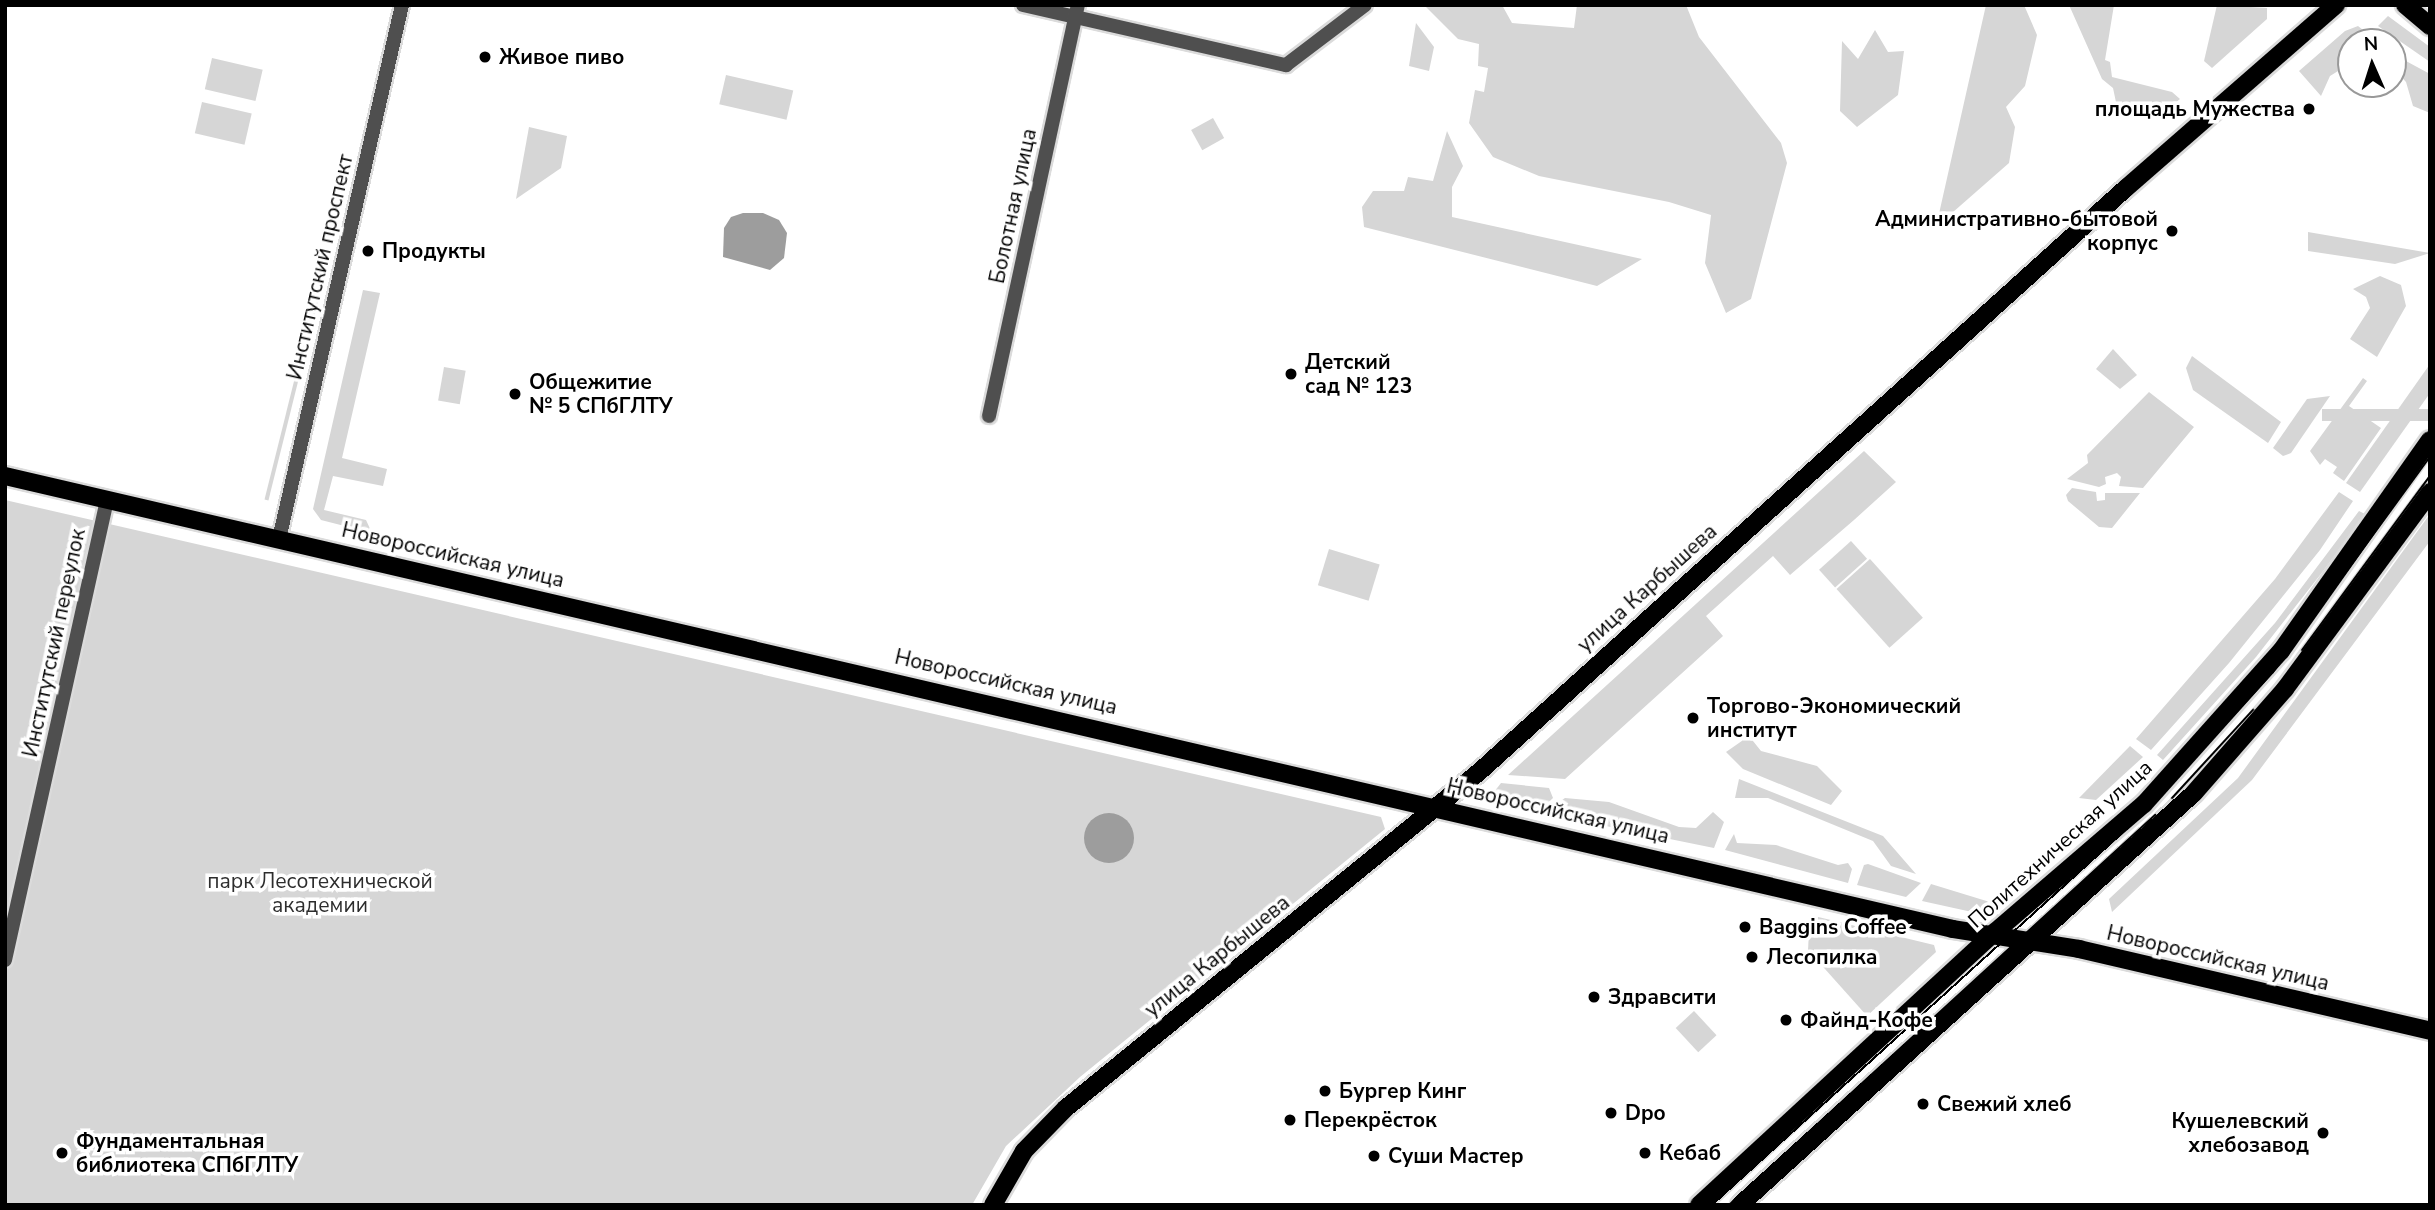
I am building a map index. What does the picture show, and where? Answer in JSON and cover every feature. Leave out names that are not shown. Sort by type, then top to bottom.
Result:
[{"type":"main road","name":"улица Карбышева","points":[[993,1205],[1024,1151],[1066,1108],[1479,772],[2117,196],[2336,5]]},
{"type":"main road","points":[[2405,5],[2430,26]]},
{"type":"main road","name":"Политехническая улица","points":[[1699,1205],[1995,932],[2144,804],[2223,721],[2281,651],[2430,440]]},
{"type":"main road","name":"Новороссийская улица","points":[[5,476],[1436,805],[1953,929],[2036,936],[2430,1022]]},
{"type":"main road","points":[[1740,1205],[2163,823],[2262,718],[2430,492]]},
{"type":"main road","name":"Новороссийская улица","points":[[2036,936],[2430,1031]]},
{"type":"street","name":"Институтский проспект","points":[[279,539],[402,5]]},
{"type":"street","points":[[1023,5],[1077,11],[1286,65],[1365,5]]},
{"type":"street","name":"Болотная улица","points":[[989,416],[1077,11]]},
{"type":"street","name":"Институтский переулок","points":[[5,960],[107,499]]},
{"type":"green space","points":[[1424,5],[1502,5],[1512,23],[1574,28],[1577,5],[1686,5],[1699,37],[1781,143],[1787,163],[1751,299],[1726,313],[1705,263],[1711,215],[1669,202],[1539,176],[1493,157],[1469,123],[1475,90],[1484,92],[1488,68],[1478,66],[1479,44],[1458,39]]},
{"type":"green space","points":[[1986,5],[2024,5],[2037,35],[2025,86],[2006,107],[2015,127],[2009,163],[1936,227]]},
{"type":"green space","points":[[2069,5],[2114,5],[2105,60],[2110,62],[2112,77],[2172,92],[2180,99],[2163,113],[2117,107],[2113,88],[2102,79]]},
{"type":"green space","points":[[2217,5],[2267,8],[2267,19],[2212,68],[2204,61]]},
{"type":"green space","points":[[2388,16],[2404,28],[2381,28],[2378,26]]},
{"type":"green space","points":[[1416,23],[1434,47],[1429,71],[1409,66]]},
{"type":"green space","points":[[1875,30],[1888,52],[1904,51],[1898,95],[1857,127],[1840,111],[1842,41],[1858,59]]},
{"type":"green space","points":[[2407,30],[2430,47],[2430,62],[2407,46]]},
{"type":"green space","points":[[2337,38],[2337,72],[2330,76],[2321,96],[2299,71]]},
{"type":"green space","points":[[212,58],[263,70],[255,101],[205,89]]},
{"type":"green space","points":[[2407,62],[2430,74],[2430,113],[2413,106],[2407,85]]},
{"type":"green space","points":[[726,75],[793,91],[786,120],[719,104]]},
{"type":"green space","points":[[202,102],[252,113],[244,145],[195,133]]},
{"type":"green space","points":[[1213,118],[1224,138],[1202,150],[1191,130]]},
{"type":"green space","points":[[529,127],[567,136],[561,168],[516,199]]},
{"type":"green space","points":[[1447,131],[1463,166],[1452,187],[1452,217],[1642,259],[1597,286],[1364,227],[1362,207],[1373,191],[1404,191],[1408,177],[1433,181]]},
{"type":"green space","points":[[2308,232],[2430,253],[2395,264],[2308,251]]},
{"type":"green space","points":[[2380,276],[2401,285],[2406,306],[2377,357],[2350,339],[2370,308],[2366,297],[2353,289]]},
{"type":"green space","points":[[318,285],[322,286],[268,500],[265,499]]},
{"type":"green space","points":[[363,290],[380,293],[342,458],[387,469],[383,486],[333,476],[324,510],[366,520],[372,533],[321,520],[313,509]]},
{"type":"green space","points":[[2113,349],[2137,375],[2120,389],[2096,369]]},
{"type":"green space","points":[[2192,356],[2281,422],[2268,443],[2193,390],[2186,368]]},
{"type":"green space","points":[[2430,364],[2430,393],[2360,492],[2346,483]]},
{"type":"green space","points":[[444,367],[466,371],[460,404],[438,400]]},
{"type":"green space","points":[[2363,378],[2367,381],[2349,406],[2381,428],[2344,481],[2333,473],[2337,467],[2325,459],[2320,465],[2310,451]]},
{"type":"green space","points":[[2149,392],[2194,427],[2143,488],[2119,486],[2121,477],[2117,473],[2105,477],[2106,484],[2099,487],[2067,479],[2088,463],[2087,455]]},
{"type":"green space","points":[[2330,396],[2291,453],[2283,456],[2273,448],[2307,399]]},
{"type":"green space","points":[[2322,409],[2430,409],[2430,421],[2322,421]]},
{"type":"green space","points":[[1864,451],[1896,482],[1790,575],[1773,556],[1706,616],[1723,636],[1565,779],[1508,775]]},
{"type":"green space","points":[[2072,488],[2096,492],[2097,501],[2105,500],[2105,493],[2140,493],[2112,528],[2099,527],[2068,501],[2066,495]]},
{"type":"green space","points":[[2339,492],[2353,501],[2320,550],[2229,663],[2151,750],[2136,739],[2275,579]]},
{"type":"green space","name":"парк Лесотехнической академии","points":[[5,500],[1381,817],[1385,829],[1080,1077],[1006,1146],[972,1205],[5,1205]]},
{"type":"green space","points":[[2359,511],[2365,514],[2256,657],[2163,760],[2157,755],[2275,623]]},
{"type":"green space","points":[[2430,514],[2430,541],[2252,780],[2112,912],[2109,899],[2238,778]]},
{"type":"green space","points":[[1851,541],[1867,559],[1835,588],[1819,570]]},
{"type":"green space","points":[[1329,549],[1380,564],[1369,601],[1318,585]]},
{"type":"green space","points":[[1870,559],[1923,618],[1889,648],[1837,589]]},
{"type":"green space","points":[[1749,736],[1761,751],[1817,766],[1842,791],[1831,805],[1743,769],[1726,752]]},
{"type":"green space","points":[[2130,746],[2143,757],[2096,800],[2079,798]]},
{"type":"green space","points":[[1739,779],[1883,836],[1916,874],[1891,866],[1873,841],[1768,798],[1735,798]]},
{"type":"green space","points":[[1501,783],[1549,788],[1553,798],[1538,812],[1501,803],[1494,792]]},
{"type":"green space","points":[[1565,798],[1609,802],[1679,827],[1696,828],[1713,812],[1724,822],[1714,848],[1542,813]]},
{"type":"green space","points":[[1734,834],[1737,843],[1776,845],[1838,865],[1848,863],[1852,869],[1848,883],[1725,850]]},
{"type":"green space","points":[[1868,864],[1921,883],[1906,897],[1857,885],[1864,865]]},
{"type":"green space","points":[[1931,884],[1993,903],[1972,912],[1922,901]]},
{"type":"green space","points":[[1810,915],[1934,945],[1936,952],[1867,1016],[1808,950]]},
{"type":"green space","points":[[1694,1011],[1717,1035],[1698,1052],[1676,1028]]},
{"type":"shaded area","points":[[743,213],[763,213],[779,220],[787,233],[784,258],[770,270],[723,257],[724,228],[731,217]]},
{"type":"shaded area","points":[[1109,813],[1127,820],[1134,838],[1127,856],[1109,863],[1091,856],[1084,838],[1091,820]]},
{"type":"tram line","points":[[1712,1205],[2141,816],[2273,672],[2430,457]]},
{"type":"tram line","points":[[2302,650],[2430,476]]},
{"type":"tram line","points":[[2172,798],[2253,710]]},
{"type":"tram line","points":[[1729,1205],[2155,815]]},
{"type":"place","name":"Живое пиво","points":[[485,57]]},
{"type":"place","name":"площадь Мужества","points":[[2309,109]]},
{"type":"place","name":"Административно-бытовой корпус","points":[[2172,231]]},
{"type":"place","name":"Продукты","points":[[368,251]]},
{"type":"place","name":"Детский сад № 123","points":[[1291,374]]},
{"type":"place","name":"Общежитие № 5 СПбГЛТУ","points":[[515,394]]},
{"type":"place","name":"Торгово-Экономический институт","points":[[1693,718]]},
{"type":"place","name":"Baggins Coffee","points":[[1745,927]]},
{"type":"place","name":"Лесопилка","points":[[1752,957]]},
{"type":"place","name":"Здравсити","points":[[1594,997]]},
{"type":"place","name":"Файнд-Кофе","points":[[1786,1020]]},
{"type":"place","name":"Бургер Кинг","points":[[1325,1091]]},
{"type":"place","name":"Свежий хлеб","points":[[1923,1104]]},
{"type":"place","name":"Dpo","points":[[1611,1113]]},
{"type":"place","name":"Перекрёсток","points":[[1290,1120]]},
{"type":"place","name":"Кушелевский хлебозавод","points":[[2323,1133]]},
{"type":"place","name":"Фундаментальная библиотека СПбГЛТУ","points":[[62,1153]]},
{"type":"place","name":"Кебаб","points":[[1645,1153]]},
{"type":"place","name":"Суши Мастер","points":[[1374,1156]]}]
